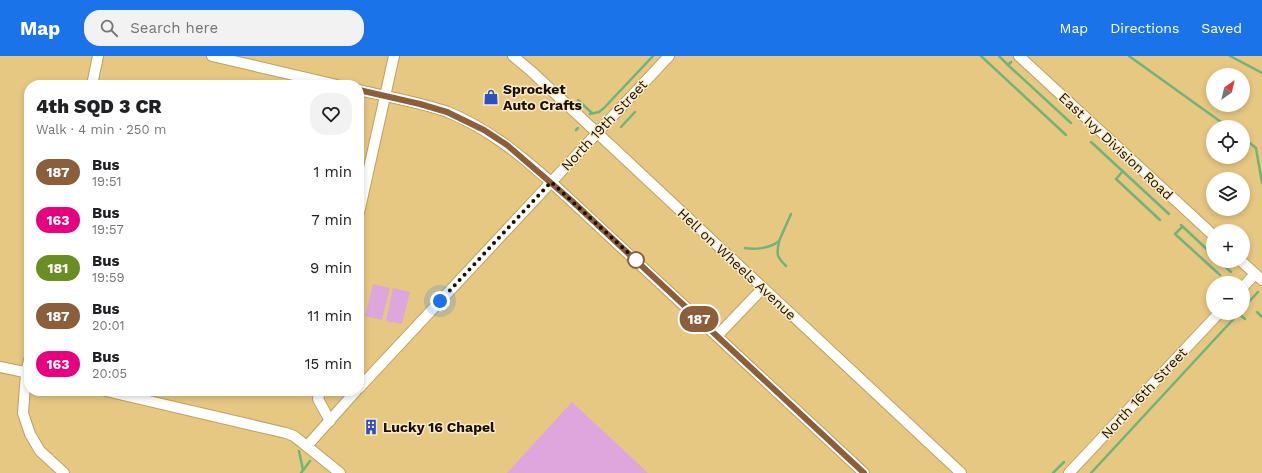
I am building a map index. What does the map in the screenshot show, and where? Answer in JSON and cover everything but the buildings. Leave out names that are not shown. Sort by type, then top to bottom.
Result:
[{"type":"street","points":[[93,80],[98,56]]},
{"type":"street","points":[[212,56],[315,80]]},
{"type":"street","points":[[364,190],[394,56]]},
{"type":"street","name":"Hell on Wheels Avenue","points":[[513,56],[961,473]]},
{"type":"street","name":"North 19th Street","points":[[364,383],[669,56]]},
{"type":"street","name":"East Ivy Division Road","points":[[1019,56],[1206,229]]},
{"type":"street","points":[[364,91],[435,108],[470,122],[507,145],[551,182],[864,473]]},
{"type":"street","points":[[1249,268],[1259,277],[1250,283]]},
{"type":"street","points":[[717,336],[763,288]]},
{"type":"street","name":"North 16th Street","points":[[1068,473],[1212,320]]},
{"type":"street","points":[[0,367],[24,372]]},
{"type":"street","points":[[25,396],[23,413],[30,434],[40,451],[64,473]]},
{"type":"street","points":[[127,396],[286,433],[294,436],[340,473]]},
{"type":"street","points":[[319,396],[318,399],[330,421]]},
{"type":"street","points":[[307,446],[352,396]]},
{"type":"shaded area","points":[[373,284],[390,288],[382,320],[365,316]]},
{"type":"shaded area","points":[[393,288],[410,292],[402,324],[386,321]]},
{"type":"shaded area","points":[[572,402],[648,473],[507,473]]},
{"type":"waterway","points":[[590,114],[599,112],[604,108],[653,56]]},
{"type":"waterway","points":[[981,56],[1066,135]]},
{"type":"waterway","points":[[999,56],[1008,65],[1011,62]]},
{"type":"waterway","points":[[1129,56],[1218,120]]},
{"type":"waterway","points":[[1230,56],[1262,73]]},
{"type":"waterway","points":[[1008,65],[1071,123]]},
{"type":"waterway","points":[[578,100],[592,113]]},
{"type":"waterway","points":[[621,127],[635,112]]},
{"type":"waterway","points":[[1091,142],[1169,214]]},
{"type":"waterway","points":[[1250,143],[1256,148],[1262,183]]},
{"type":"waterway","points":[[1123,171],[1116,179],[1160,220]]},
{"type":"waterway","points":[[745,248],[763,248],[779,241],[791,214]]},
{"type":"waterway","points":[[1181,225],[1206,248]]},
{"type":"waterway","points":[[1182,227],[1175,234],[1220,275]]},
{"type":"waterway","points":[[779,242],[778,256],[786,266]]},
{"type":"waterway","points":[[1227,268],[1231,272]]},
{"type":"waterway","points":[[1250,301],[1258,292]]},
{"type":"waterway","points":[[1257,312],[1262,317]]},
{"type":"waterway","points":[[1091,473],[1233,320]]},
{"type":"waterway","points":[[299,451],[303,470]]},
{"type":"waterway","points":[[301,473],[310,461]]},
{"type":"waterway","points":[[1053,473],[1064,462]]},
{"type":"bus line","name":"187","points":[[364,91],[447,112],[484,130],[507,145],[572,201],[864,473]]},
{"type":"place","name":"Sprocket Auto Crafts","points":[[491,97]]},
{"type":"place","name":"Lucky 16 Chapel","points":[[371,427]]},
{"type":"route","points":[[440,301],[551,182],[636,260]]}]
